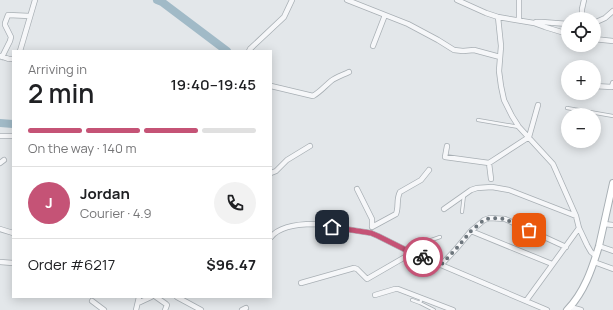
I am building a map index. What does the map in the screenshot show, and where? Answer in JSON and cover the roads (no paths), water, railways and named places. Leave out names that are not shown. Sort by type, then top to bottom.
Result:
[{"type":"street","points":[[20,50],[35,0]]},
{"type":"street","points":[[250,50],[284,17],[292,0]]},
{"type":"street","points":[[347,0],[408,24],[454,50],[463,52],[474,50],[500,57]]},
{"type":"street","points":[[457,0],[498,17],[534,23],[561,32]]},
{"type":"street","points":[[519,0],[519,20]]},
{"type":"street","points":[[582,12],[584,0]]},
{"type":"street","points":[[601,20],[613,11]]},
{"type":"street","points":[[12,59],[1,56],[11,37],[5,26],[8,15],[30,16]]},
{"type":"street","points":[[373,46],[385,16]]},
{"type":"street","points":[[498,17],[501,46],[499,71],[504,100],[519,127],[553,164],[576,216],[579,228],[595,259],[613,269]]},
{"type":"street","points":[[534,23],[561,23]]},
{"type":"street","points":[[601,40],[613,41]]},
{"type":"street","points":[[272,86],[313,96],[333,80],[349,72]]},
{"type":"street","points":[[601,86],[612,87],[613,83]]},
{"type":"street","points":[[447,146],[445,157],[489,163],[529,137],[538,105]]},
{"type":"street","points":[[0,136],[12,136]]},
{"type":"street","points":[[272,173],[276,171],[286,160],[310,146]]},
{"type":"street","points":[[489,163],[491,179]]},
{"type":"street","points":[[372,227],[396,214],[398,195],[400,192],[421,180],[429,170]]},
{"type":"street","points":[[568,309],[583,288],[600,246],[613,183]]},
{"type":"street","points":[[444,209],[471,190],[492,187],[509,190],[576,216]]},
{"type":"street","points":[[357,189],[372,219],[371,233]]},
{"type":"street","points":[[441,265],[471,231],[484,220],[490,218],[505,219],[566,247]]},
{"type":"street","points":[[272,235],[274,232],[305,224],[314,224],[371,233],[412,253],[547,310]]},
{"type":"street","points":[[604,224],[613,225]]},
{"type":"street","points":[[526,301],[579,228]]},
{"type":"street","points":[[0,229],[12,233]]},
{"type":"street","points":[[471,231],[552,264]]},
{"type":"street","points":[[600,246],[613,251]]},
{"type":"street","points":[[301,283],[354,268],[366,279],[412,253]]},
{"type":"street","points":[[0,262],[12,264]]},
{"type":"street","points":[[375,295],[395,289],[453,310]]},
{"type":"street","points":[[136,310],[139,298]]},
{"type":"street","points":[[138,302],[148,298]]},
{"type":"street","points":[[157,298],[167,305],[165,310]]},
{"type":"street","points":[[179,298],[201,310]]},
{"type":"street","points":[[92,301],[104,310]]},
{"type":"street","points":[[568,309],[581,310]]},
{"type":"lane","points":[[601,114],[613,116]]},
{"type":"lane","points":[[478,120],[519,127]]},
{"type":"lane","points":[[462,212],[464,194]]},
{"type":"lane","points":[[412,253],[417,245],[440,237]]},
{"type":"lane","points":[[420,303],[422,298]]},
{"type":"lane","points":[[412,300],[434,310]]},
{"type":"waterway","points":[[157,0],[162,2],[226,50]]},
{"type":"waterway","points":[[0,123],[12,124]]}]
